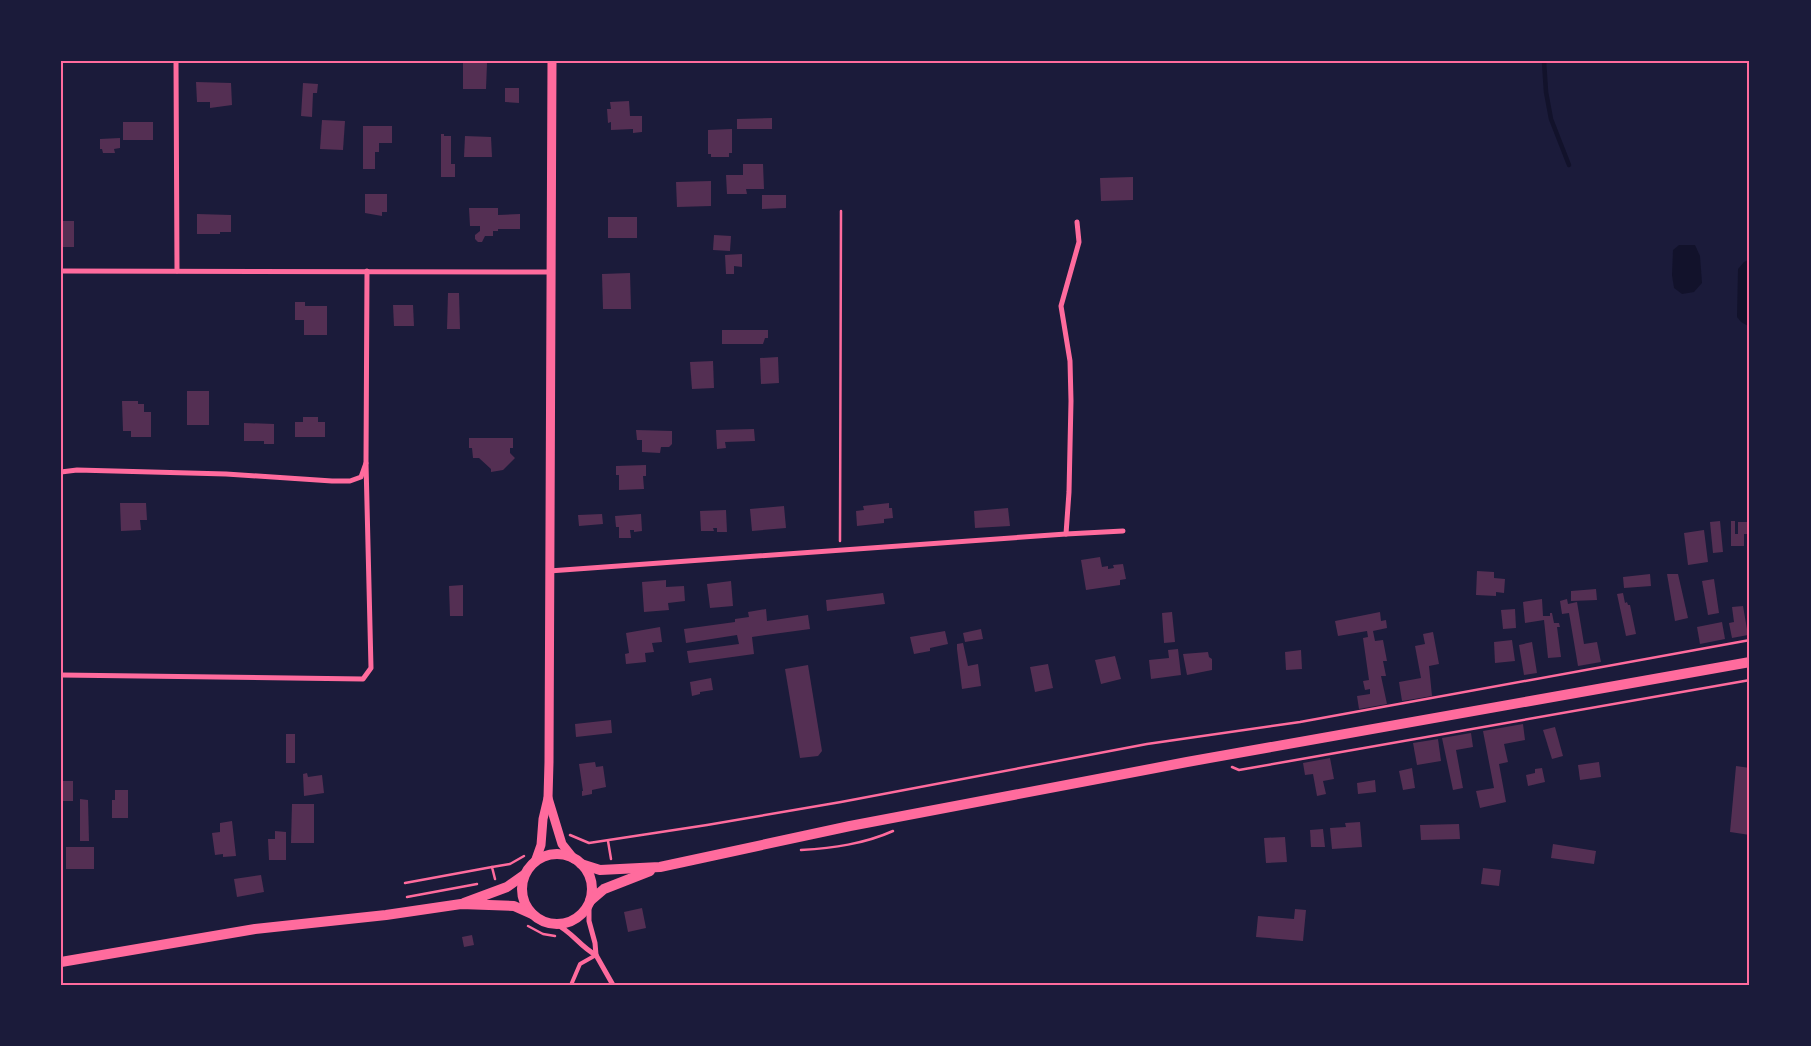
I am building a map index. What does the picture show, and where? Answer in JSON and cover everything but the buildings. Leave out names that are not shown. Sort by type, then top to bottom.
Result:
[{"type":"main road","points":[[461,904],[507,887],[524,875],[534,862],[550,855],[558,854],[600,870],[660,866],[850,826],[1233,754],[1750,662]]},
{"type":"main road","points":[[578,861],[590,878],[592,886],[589,903]]},
{"type":"main road","points":[[61,962],[255,929],[386,915],[461,904],[514,906],[547,923],[555,924],[572,921],[604,889],[660,866]]},
{"type":"main road","points":[[524,875],[522,892],[527,908],[532,914]]},
{"type":"street","points":[[176,61],[177,271]]},
{"type":"street","points":[[534,862],[541,845],[543,819],[548,798],[552,61]]},
{"type":"street","points":[[1066,534],[1070,492],[1071,402],[1070,361],[1061,306],[1079,242],[1077,222]]},
{"type":"street","points":[[61,270],[551,272]]},
{"type":"street","points":[[61,675],[363,679],[371,668],[366,463],[367,271]]},
{"type":"street","points":[[61,472],[77,470],[226,474],[350,481],[360,476],[366,463]]},
{"type":"street","points":[[549,571],[1123,531]]},
{"type":"street","points":[[548,798],[562,844],[578,861]]},
{"type":"street","points":[[589,903],[588,921],[596,943],[596,955],[613,985]]},
{"type":"street","points":[[555,924],[565,928],[586,950],[596,955]]},
{"type":"lane","points":[[571,985],[580,964],[596,955]]},
{"type":"path","points":[[840,550],[841,211]]},
{"type":"path","points":[[568,834],[589,843],[608,841],[841,802],[1147,744],[1300,722],[1750,640]]},
{"type":"path","points":[[1672,654],[1673,660]]},
{"type":"path","points":[[1230,766],[1238,770],[1750,680]]},
{"type":"path","points":[[792,851],[834,848],[870,841],[900,828]]},
{"type":"path","points":[[608,841],[612,865]]},
{"type":"path","points":[[405,883],[516,862],[528,853]]},
{"type":"path","points":[[492,867],[496,886]]},
{"type":"path","points":[[490,881],[495,880]]},
{"type":"path","points":[[407,897],[482,883]]},
{"type":"path","points":[[522,921],[534,930],[560,937]]},
{"type":"shaded area","points":[[1679,245],[1695,245],[1700,256],[1702,283],[1694,292],[1682,294],[1674,288],[1672,275],[1673,250]]},
{"type":"shaded area","points":[[1750,259],[1750,327],[1741,322],[1737,317],[1738,269],[1744,262]]},
{"type":"waterway","points":[[1544,61],[1546,92],[1551,119],[1569,165]]}]
